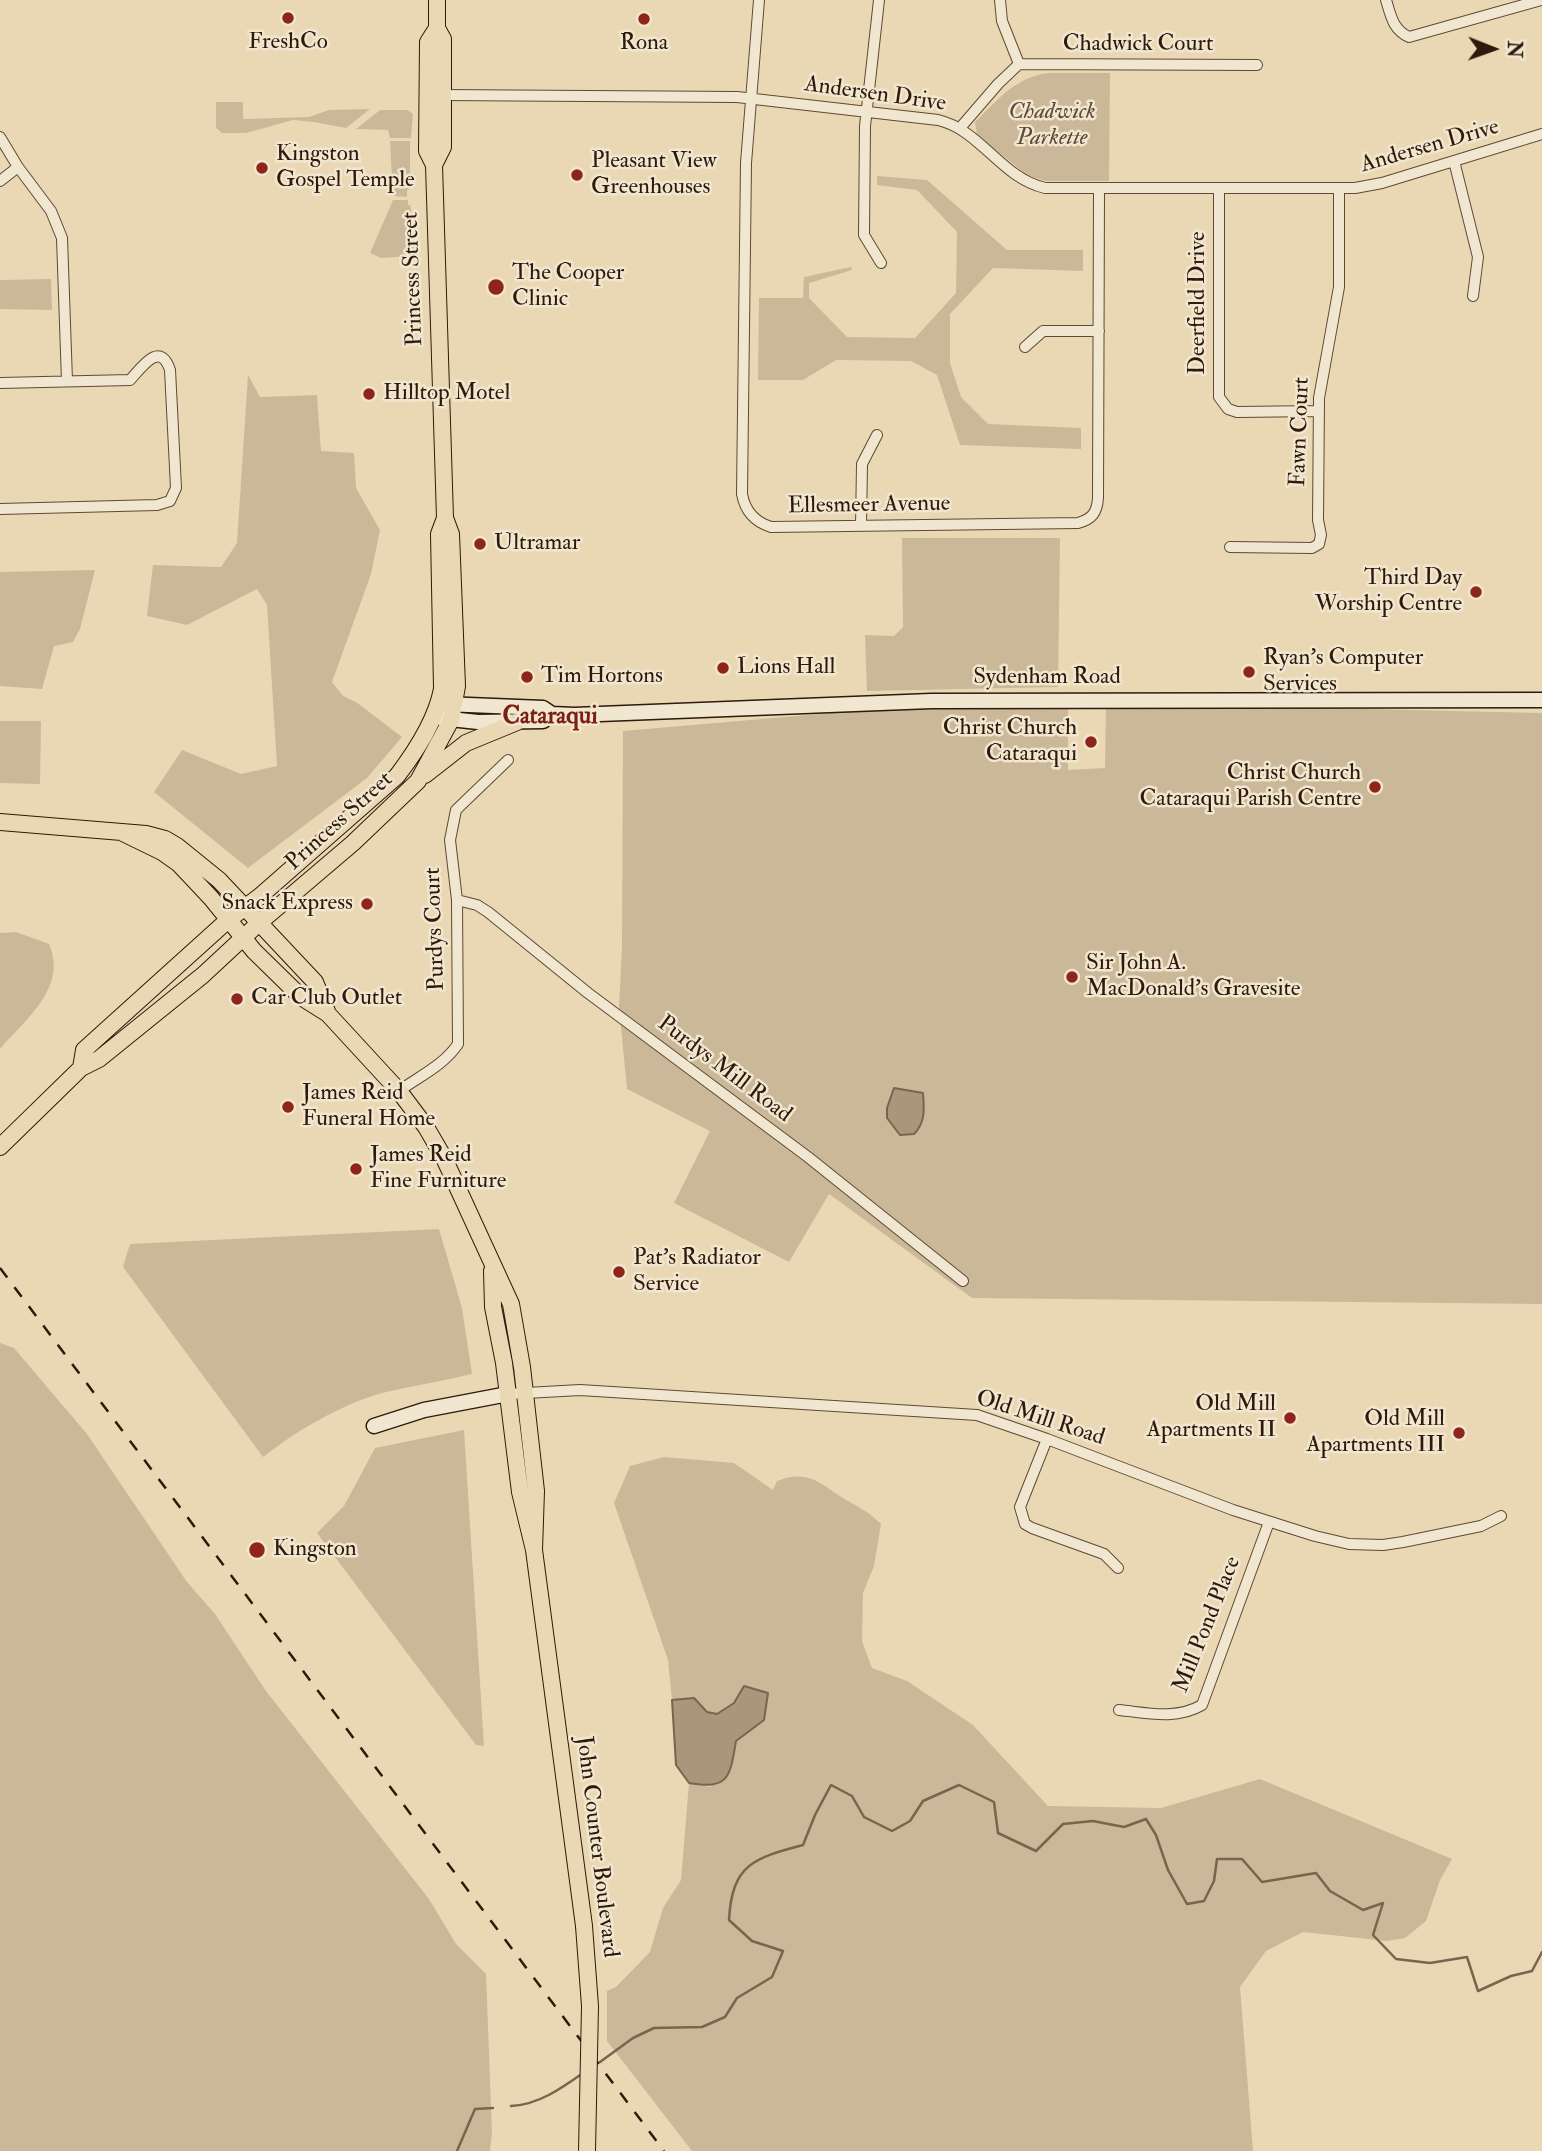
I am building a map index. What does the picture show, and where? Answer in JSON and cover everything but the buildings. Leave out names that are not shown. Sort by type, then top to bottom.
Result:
[{"type":"main road","name":"Princess Street","points":[[0,1147],[81,1068],[99,1059],[203,975],[353,843],[418,781],[445,711],[442,689],[439,534],[445,518],[434,165],[443,147],[434,95],[443,39],[437,28],[438,0]]},
{"type":"main road","name":"Sydenham Road","points":[[445,711],[543,708],[552,714],[931,701],[1542,701]]},
{"type":"main road","name":"Princess Street","points":[[81,1068],[84,1050],[228,920],[259,897],[397,776],[445,711]]},
{"type":"main road","name":"Sydenham Road","points":[[445,711],[517,722],[543,721],[552,714]]},
{"type":"main road","points":[[418,781],[466,743],[517,722]]},
{"type":"main road","name":"John Counter Boulevard","points":[[0,822],[156,836],[177,846],[204,866],[315,982],[328,1014]]},
{"type":"main road","name":"John Counter Boulevard","points":[[123,833],[162,852],[179,864],[243,938],[301,998],[328,1014],[399,1091],[426,1127],[444,1158],[511,1304],[525,1392],[536,1490],[534,1550]]},
{"type":"main road","name":"John Counter Boulevard","points":[[492,1265],[493,1307],[508,1394],[520,1492],[534,1550],[584,1926],[590,2006],[587,2151]]},
{"type":"main road","points":[[374,1426],[424,1410],[508,1394]]},
{"type":"street","name":"Ellesmeer Avenue","points":[[759,0],[745,181],[744,502],[755,519],[771,527],[1077,523],[1091,518],[1098,498],[1099,188]]},
{"type":"street","points":[[879,0],[866,112],[864,235],[881,263]]},
{"type":"street","points":[[960,128],[1019,64],[1005,33],[1000,0]]},
{"type":"street","points":[[1386,0],[1394,25],[1398,31],[1409,37],[1539,0],[1542,13]]},
{"type":"street","name":"Chadwick Court","points":[[1019,64],[1257,65]]},
{"type":"street","name":"Andersen Drive","points":[[434,95],[751,98],[938,120],[960,128],[1015,176],[1029,184],[1045,188],[1339,190],[1382,183],[1542,134]]},
{"type":"street","points":[[0,137],[18,167],[51,211],[62,238],[67,381]]},
{"type":"street","points":[[1454,162],[1478,257],[1473,296]]},
{"type":"street","points":[[0,181],[18,167]]},
{"type":"street","name":"Deerfield Drive","points":[[1219,188],[1219,397],[1228,409],[1237,412],[1318,411]]},
{"type":"street","name":"Fawn Court","points":[[1230,547],[1312,548],[1319,544],[1318,411],[1323,365],[1339,287],[1339,190]]},
{"type":"street","points":[[1025,347],[1043,331],[1098,331]]},
{"type":"street","points":[[0,383],[130,380],[150,357],[159,356],[167,361],[170,370],[176,488],[170,500],[157,505],[0,509]]},
{"type":"street","points":[[861,526],[862,464],[877,435]]},
{"type":"street","name":"Purdys Court","points":[[399,1091],[439,1064],[458,1044],[457,900],[450,840],[456,810],[508,760]]},
{"type":"street","name":"Purdys Mill Road","points":[[457,900],[477,905],[488,912],[595,998],[808,1157],[963,1280]]},
{"type":"street","name":"Old Mill Road","points":[[508,1394],[580,1390],[968,1414],[1047,1439],[1269,1522],[1349,1544],[1383,1545],[1461,1531],[1481,1526],[1501,1516]]},
{"type":"street","points":[[1047,1439],[1020,1507],[1025,1524],[1104,1554],[1118,1568]]},
{"type":"street","name":"Mill Pond Place","points":[[1119,1710],[1177,1716],[1202,1705],[1269,1522]]},
{"type":"green space","name":"Chadwick Parkette","points":[[1048,73],[1110,73],[1109,181],[1045,181],[1027,175],[977,135],[975,122],[1000,98],[1016,85]]},
{"type":"green space","points":[[216,102],[243,102],[243,119],[309,117],[329,110],[370,109],[346,128],[293,120],[246,133],[222,133],[216,128]]},
{"type":"green space","points":[[380,110],[407,110],[413,114],[411,138],[390,138],[388,130],[356,129]]},
{"type":"green space","points":[[390,141],[410,141],[410,189],[407,190],[407,197],[393,196]]},
{"type":"green space","points":[[877,176],[927,180],[1007,250],[1083,250],[1083,271],[993,268],[950,314],[950,363],[961,397],[988,424],[1081,428],[1081,449],[960,445],[937,375],[911,361],[836,360],[803,380],[758,380],[759,298],[803,298],[804,277],[851,267],[852,270],[809,283],[809,298],[847,337],[915,338],[956,293],[957,232],[917,190],[877,185]]},
{"type":"green space","points":[[393,200],[408,200],[410,205],[414,225],[414,256],[381,258],[370,253]]},
{"type":"green space","points":[[51,279],[52,310],[0,309],[0,280]]},
{"type":"green space","points":[[248,375],[260,397],[317,395],[321,451],[354,453],[356,488],[380,530],[371,574],[332,682],[343,696],[356,702],[402,737],[367,778],[248,868],[154,792],[182,750],[241,774],[277,766],[267,605],[257,589],[187,625],[147,616],[153,565],[221,567],[237,543]]},
{"type":"green space","points":[[902,538],[1060,538],[1058,687],[867,691],[865,635],[894,636],[903,627]]},
{"type":"green space","points":[[95,570],[80,629],[73,642],[54,646],[42,689],[0,686],[0,572]]},
{"type":"green space","points":[[1068,703],[1068,770],[1105,768],[1106,703],[1542,713],[1542,1304],[972,1298],[829,1194],[789,1262],[674,1203],[710,1131],[627,1089],[619,1007],[622,947],[623,731],[924,705]]},
{"type":"green space","points":[[0,721],[41,721],[40,784],[0,783]]},
{"type":"green space","points":[[16,932],[49,944],[53,974],[49,988],[32,1014],[0,1049],[0,933]]},
{"type":"green space","points":[[439,1229],[462,1308],[472,1374],[366,1398],[305,1428],[263,1457],[123,1267],[130,1244]]},
{"type":"green space","points":[[0,1343],[14,1348],[87,1434],[187,1582],[215,1614],[266,1691],[429,1899],[456,1944],[486,1974],[492,2132],[490,2151],[0,2151]]},
{"type":"green space","points":[[464,1430],[484,1746],[476,1745],[317,1533],[344,1506],[375,1448]]},
{"type":"green space","points":[[664,1457],[734,1463],[773,1490],[777,1481],[788,1477],[807,1477],[877,1520],[881,1524],[874,1566],[863,1593],[862,1641],[872,1668],[907,1681],[973,1725],[1048,1806],[1161,1808],[1260,1779],[1452,1859],[1440,1880],[1426,1921],[1405,1938],[1387,1941],[1303,1932],[1266,1951],[1240,1987],[1253,2151],[692,2151],[607,2041],[607,1991],[616,1987],[650,1952],[663,1908],[681,1880],[689,1783],[710,1787],[731,1769],[736,1741],[764,1720],[734,1703],[717,1714],[707,1712],[694,1698],[672,1700],[668,1660],[614,1503],[630,1466]]},
{"type":"shaded area","points":[[894,1088],[923,1093],[922,1120],[914,1134],[900,1135],[887,1118],[887,1108]]},
{"type":"shaded area","points":[[744,1686],[768,1693],[764,1720],[736,1741],[732,1764],[725,1778],[712,1784],[689,1783],[676,1765],[672,1700],[694,1698],[707,1712],[717,1714],[734,1703]]},
{"type":"waterway","points":[[600,2062],[633,2038],[654,2028],[702,2027],[725,2017],[737,1998],[772,1977],[783,1951],[752,1941],[729,1920],[735,1886],[749,1866],[771,1854],[803,1845],[831,1785],[852,1796],[864,1817],[892,1831],[910,1821],[923,1801],[959,1785],[994,1802],[998,1833],[1036,1851],[1063,1824],[1093,1821],[1124,1827],[1146,1819],[1156,1835],[1168,1870],[1187,1904],[1204,1901],[1214,1881],[1217,1859],[1242,1859],[1262,1882],[1316,1873],[1330,1891],[1363,1910],[1383,1903],[1373,1935],[1396,1959],[1430,1963],[1467,1957],[1478,1991],[1511,1976],[1532,1971],[1542,1952]]},
{"type":"waterway","points":[[511,2106],[540,2099],[583,2073]]},
{"type":"waterway","points":[[457,2151],[475,2109],[493,2108]]},
{"type":"railway","points":[[0,1268],[664,2151]]},
{"type":"place","name":"FreshCo","points":[[288,18]]},
{"type":"place","name":"Rona","points":[[644,19]]},
{"type":"place","name":"Kingston Gospel Temple","points":[[262,168]]},
{"type":"place","name":"Pleasant View Greenhouses","points":[[577,175]]},
{"type":"place","name":"The Cooper Clinic","points":[[496,287]]},
{"type":"place","name":"Hilltop Motel","points":[[369,394]]},
{"type":"place","name":"Ultramar","points":[[480,544]]},
{"type":"place","name":"Third Day Worship Centre","points":[[1476,592]]},
{"type":"place","name":"Lions Hall","points":[[723,668]]},
{"type":"place","name":"Ryan's Computer Services","points":[[1249,672]]},
{"type":"place","name":"Tim Hortons","points":[[527,677]]},
{"type":"place","name":"Christ Church Cataraqui","points":[[1091,742]]},
{"type":"place","name":"Christ Church Cataraqui Parish Centre","points":[[1375,787]]},
{"type":"place","name":"Snack Express","points":[[367,904]]},
{"type":"place","name":"Sir John A. MacDonald's Gravesite","points":[[1072,977]]},
{"type":"place","name":"Car Club Outlet","points":[[237,999]]},
{"type":"place","name":"James Reid Funeral Home","points":[[288,1107]]},
{"type":"place","name":"James Reid Fine Furniture","points":[[356,1169]]},
{"type":"place","name":"Pat's Radiator Service","points":[[619,1272]]},
{"type":"place","name":"Old Mill Apartments II","points":[[1290,1418]]},
{"type":"place","name":"Old Mill Apartments III","points":[[1459,1433]]},
{"type":"place","name":"Kingston","points":[[257,1550]]},
{"type":"district","name":"Cataraqui","points":[[550,718]]}]
